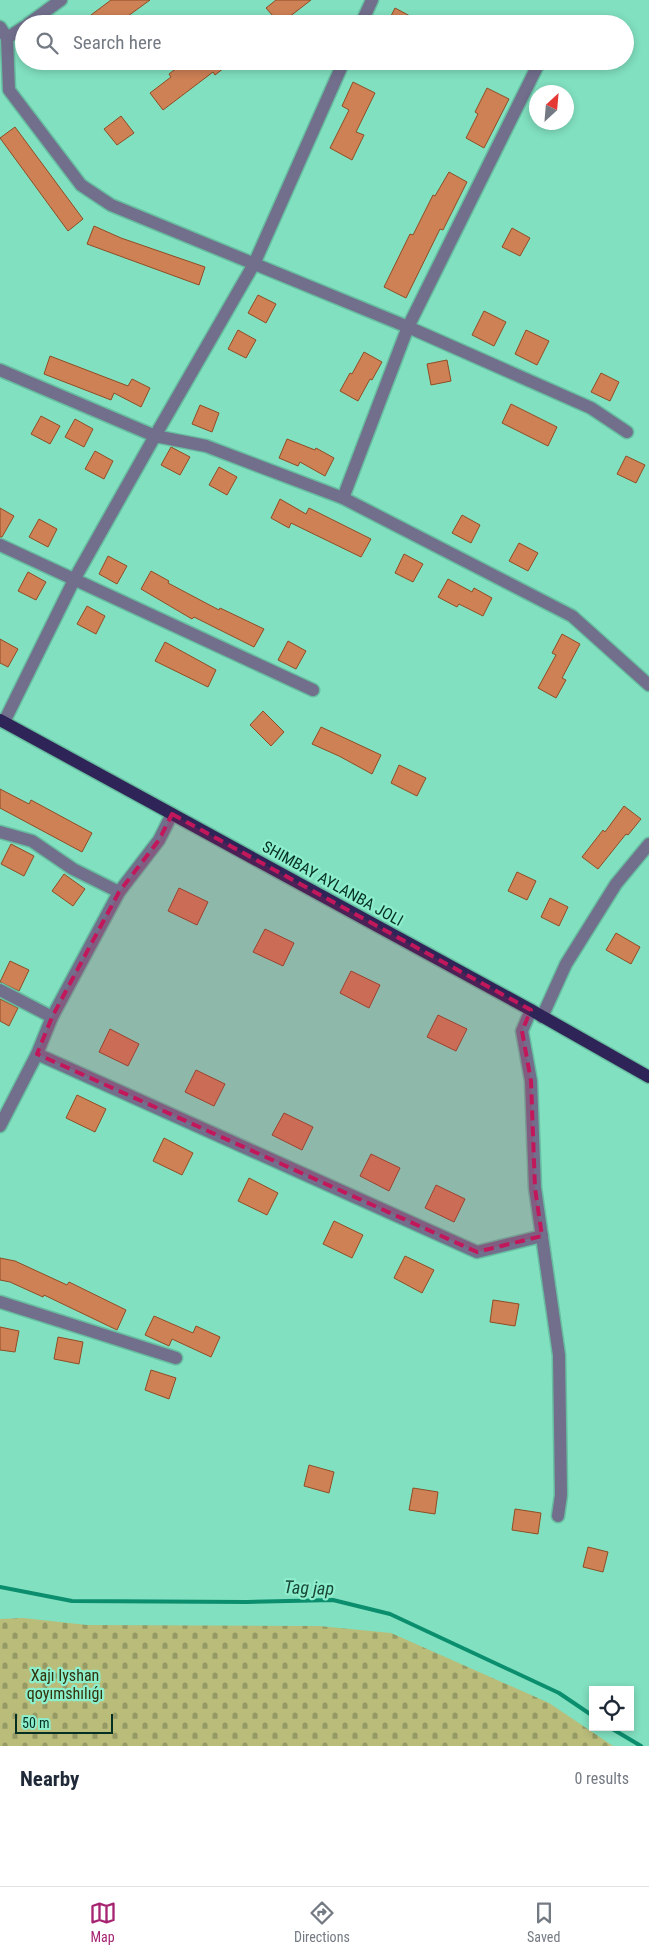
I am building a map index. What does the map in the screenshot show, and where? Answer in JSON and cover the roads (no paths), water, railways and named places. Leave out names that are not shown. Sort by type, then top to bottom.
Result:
[{"type":"main road","points":[[2,721],[537,1013],[649,1077]]},
{"type":"street","points":[[41,15],[62,0]]},
{"type":"street","points":[[365,15],[372,0]]},
{"type":"street","points":[[0,27],[8,38],[4,94],[81,185],[111,205],[408,327],[591,408],[627,432]]},
{"type":"street","points":[[8,38],[15,33]]},
{"type":"street","points":[[2,721],[75,578],[254,264],[340,70]]},
{"type":"street","points":[[344,498],[408,327],[535,70]]},
{"type":"street","points":[[0,370],[155,436],[206,446],[344,498],[572,616],[649,685]]},
{"type":"street","points":[[0,545],[75,578],[313,690]]},
{"type":"street","points":[[0,1126],[37,1054],[52,1017],[119,892],[159,840],[172,814]]},
{"type":"street","points":[[0,832],[32,841],[73,869],[119,892]]},
{"type":"street","points":[[558,1516],[561,1495],[559,1355],[535,1188],[532,1081],[522,1031],[537,1013],[616,884],[649,844]]},
{"type":"street","points":[[0,990],[52,1017]]},
{"type":"street","points":[[37,1054],[477,1252],[542,1236]]},
{"type":"street","points":[[0,1302],[176,1358]]},
{"type":"waterway","name":"Tag jap","points":[[0,1587],[72,1601],[247,1602],[333,1600],[390,1614],[559,1693],[589,1713]]},
{"type":"waterway","name":"Tag jap","points":[[616,1731],[641,1746]]},
{"type":"park label","name":"Xajı Iyshan qoyımshılıǵı","points":[[65,1684]]}]
